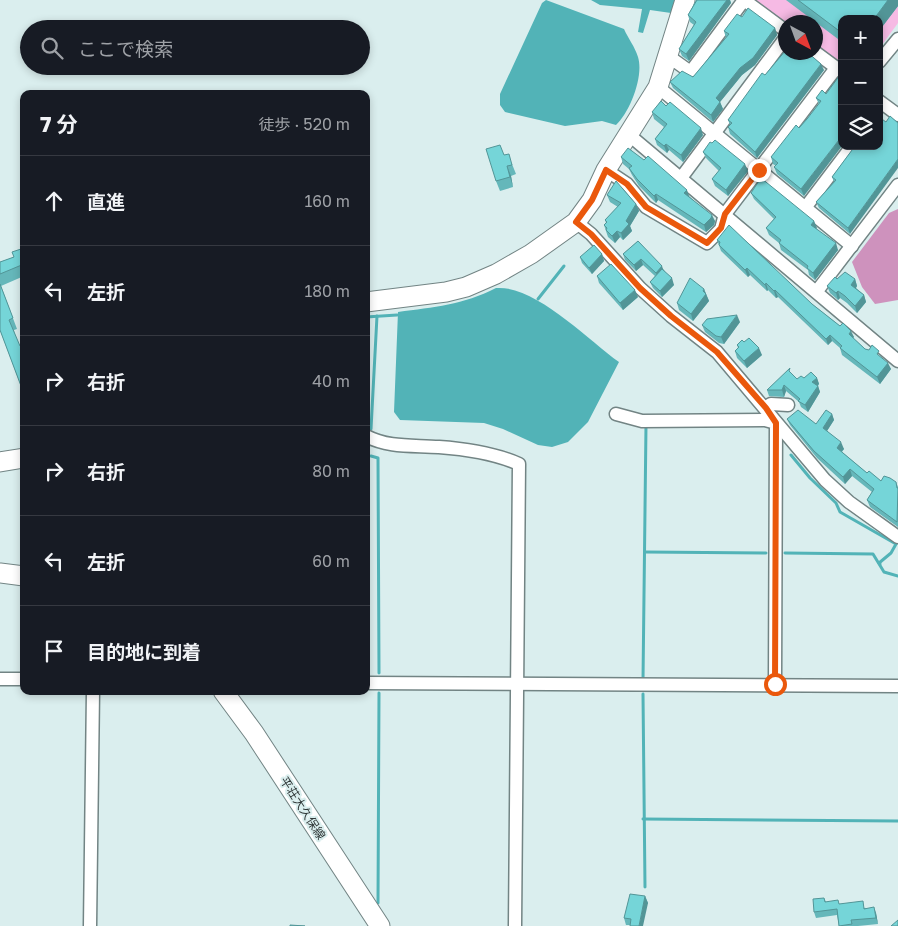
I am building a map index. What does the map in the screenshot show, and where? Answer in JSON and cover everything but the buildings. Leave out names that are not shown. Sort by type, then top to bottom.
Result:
[{"type":"street","points":[[370,302],[446,292],[466,287],[496,274],[531,254],[576,222],[592,200],[606,170],[658,86],[685,0]]},
{"type":"street","points":[[668,56],[690,71],[692,70],[744,0],[778,26]]},
{"type":"street","points":[[881,60],[898,38]]},
{"type":"street","points":[[681,178],[778,48]]},
{"type":"street","points":[[823,58],[838,69]]},
{"type":"street","points":[[606,170],[627,184],[646,207],[707,243],[721,228],[725,214],[838,71]]},
{"type":"street","points":[[658,86],[852,246]]},
{"type":"street","points":[[883,106],[898,115]]},
{"type":"street","points":[[628,134],[818,291],[898,361]]},
{"type":"street","points":[[805,208],[849,150]]},
{"type":"street","points":[[818,291],[898,185]]},
{"type":"street","points":[[576,222],[591,234],[640,288],[671,316],[717,352],[766,408],[776,423],[775,684]]},
{"type":"street","points":[[766,408],[771,404],[788,405]]},
{"type":"street","points":[[616,414],[642,420],[765,420],[776,423],[785,429],[801,454],[831,486],[849,502],[898,537]]},
{"type":"street","points":[[370,438],[380,443],[438,447],[499,456],[519,464],[515,926]]},
{"type":"street","points":[[0,462],[20,459]]},
{"type":"street","points":[[0,573],[20,576]]},
{"type":"street","points":[[0,679],[20,679]]},
{"type":"street","points":[[370,683],[898,686]]},
{"type":"street","points":[[90,926],[93,695]]},
{"type":"street","name":"平荘大久保線","points":[[226,695],[254,733],[380,926]]},
{"type":"shaded area","points":[[754,0],[898,0],[898,23],[883,44],[883,15],[838,15],[838,63],[823,51],[823,15],[778,15],[778,19]]},
{"type":"shaded area","points":[[898,209],[898,300],[875,304],[862,287],[852,262],[889,213]]},
{"type":"water","points":[[546,0],[624,29],[638,57],[639,74],[631,103],[616,125],[602,121],[565,126],[505,112],[500,105],[500,94],[542,3]]},
{"type":"water","points":[[591,0],[675,0],[671,13],[650,10],[643,33],[638,32],[642,9],[600,5]]},
{"type":"water","points":[[496,288],[511,289],[544,304],[619,362],[588,422],[568,442],[552,447],[538,445],[503,429],[484,423],[400,420],[394,412],[398,312],[460,302]]},
{"type":"waterway","points":[[538,299],[564,266]]},
{"type":"waterway","points":[[370,317],[397,315]]},
{"type":"waterway","points":[[371,429],[377,316]]},
{"type":"waterway","points":[[643,680],[646,425]]},
{"type":"waterway","points":[[791,455],[810,478],[836,503],[840,512],[896,544],[891,553],[880,564]]},
{"type":"waterway","points":[[371,456],[378,458],[379,673]]},
{"type":"waterway","points":[[645,552],[766,553]]},
{"type":"waterway","points":[[785,553],[873,554],[884,572],[898,576]]},
{"type":"waterway","points":[[378,903],[379,693]]},
{"type":"waterway","points":[[643,694],[645,887]]},
{"type":"waterway","points":[[643,819],[898,821]]},
{"type":"route","points":[[759,170],[725,214],[721,228],[707,243],[646,207],[627,184],[606,170],[592,200],[576,222],[591,234],[640,288],[671,316],[717,352],[728,368],[766,408],[776,423],[775,684]]}]
